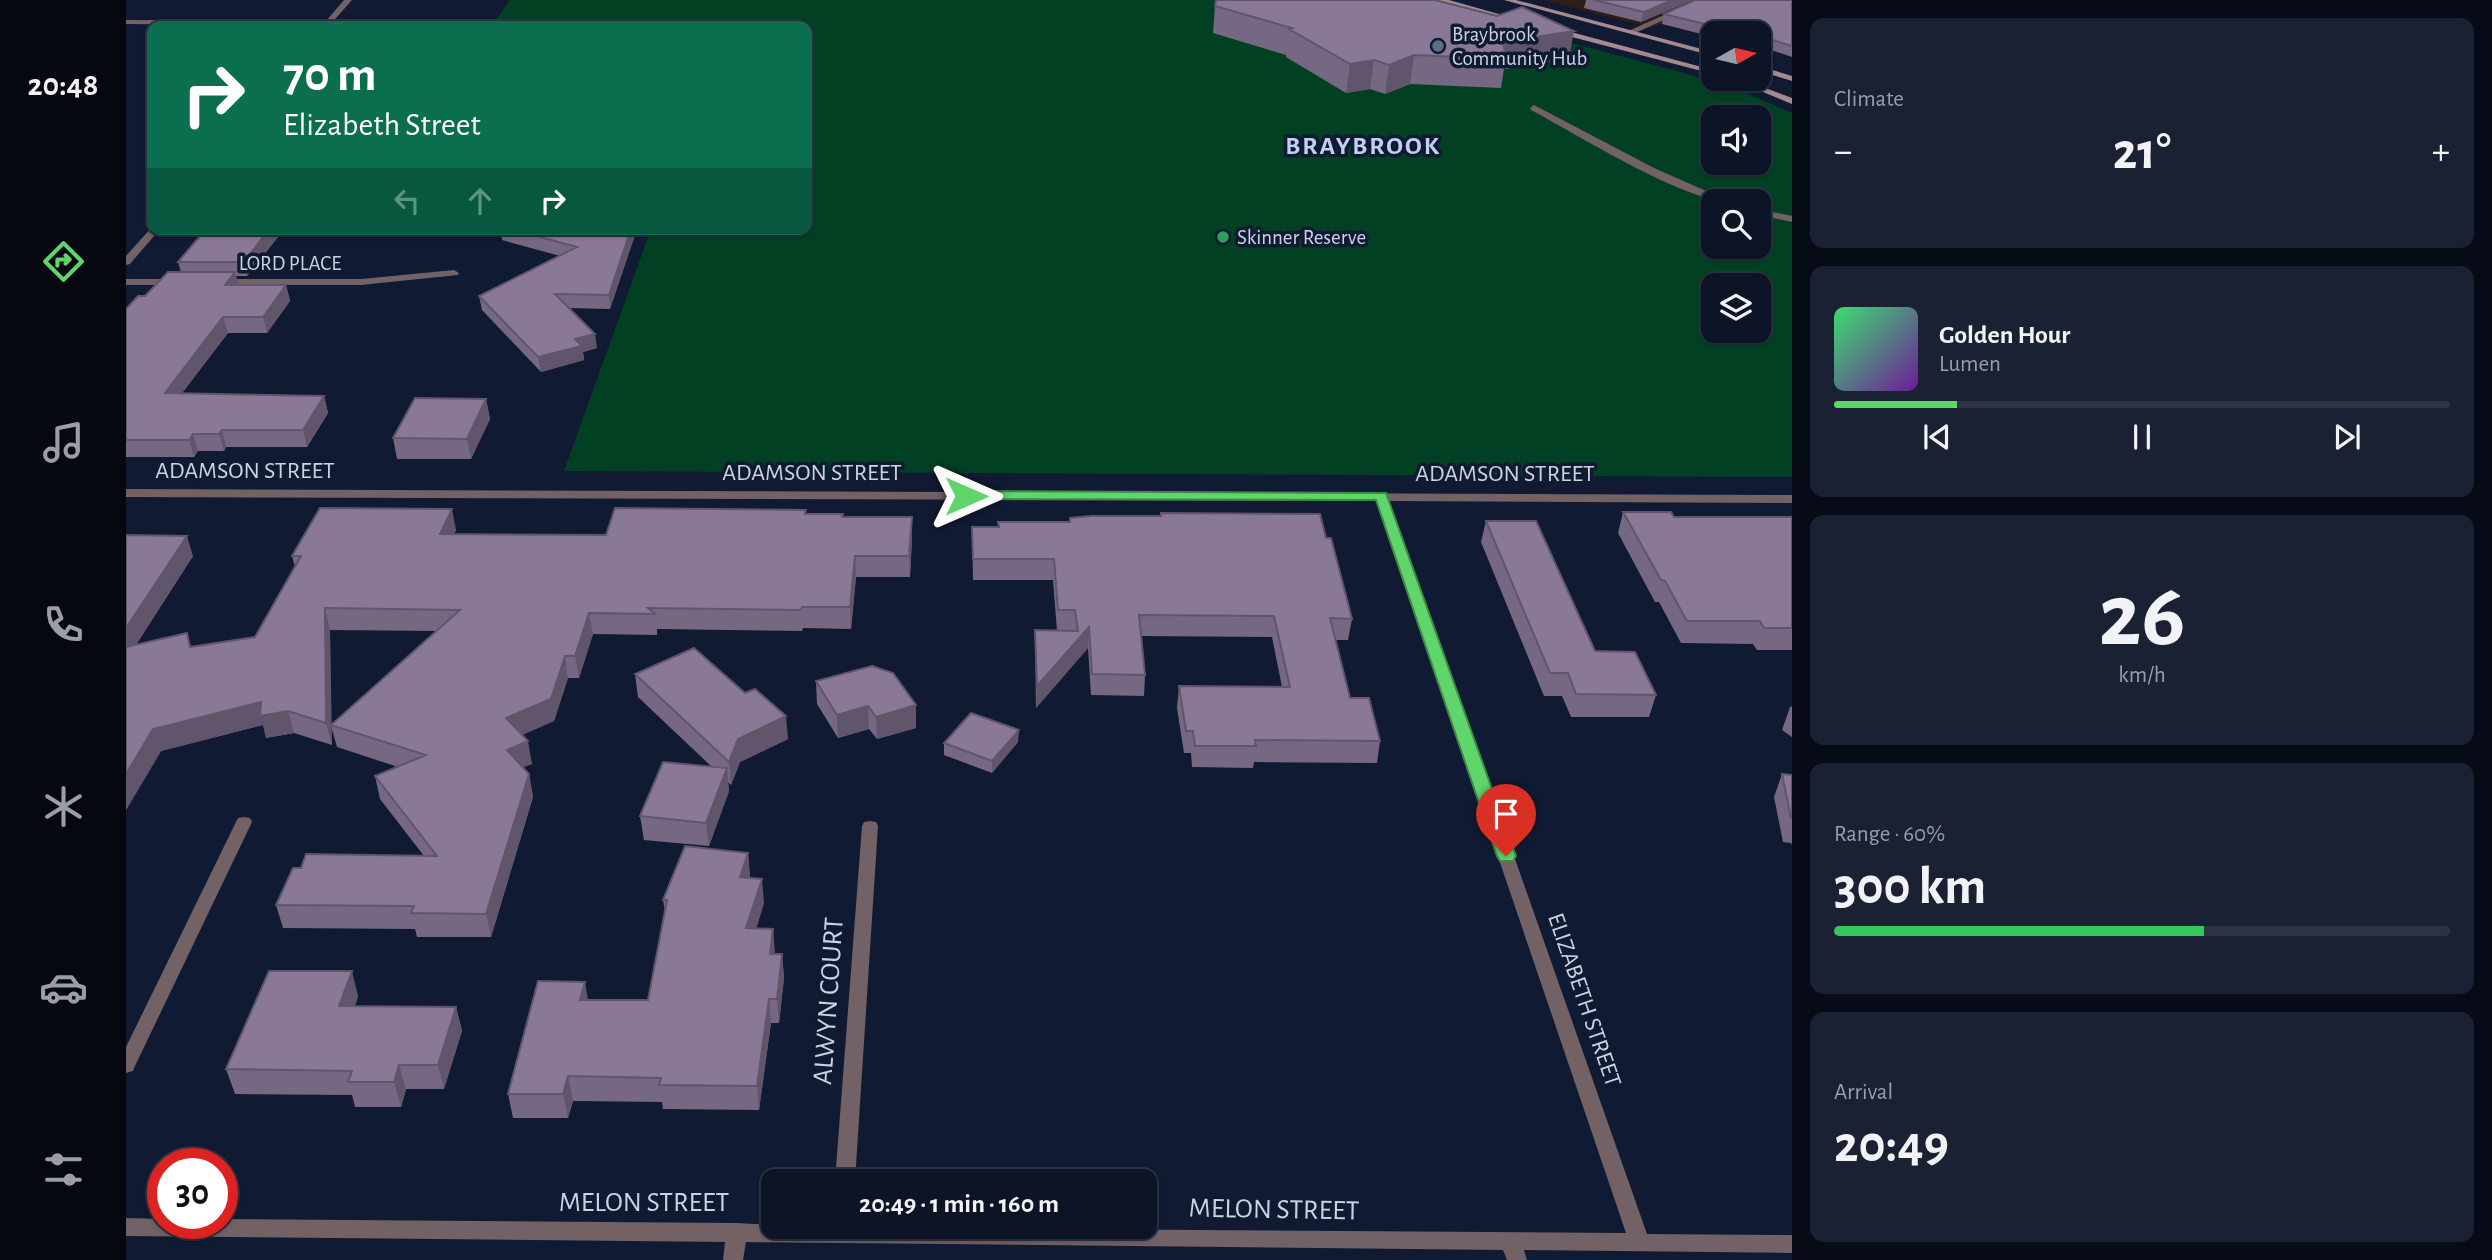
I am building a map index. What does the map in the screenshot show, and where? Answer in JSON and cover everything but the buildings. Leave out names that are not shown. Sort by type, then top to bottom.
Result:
[{"type":"main road","points":[[1441,0],[1522,21]]},
{"type":"main road","points":[[1508,0],[1701,51]]},
{"type":"main road","points":[[1588,21],[1549,27],[1701,69]]},
{"type":"main road","points":[[1771,72],[1792,79]]},
{"type":"main road","points":[[1766,91],[1792,101]]},
{"type":"street","points":[[330,21],[348,0]]},
{"type":"street","points":[[1630,32],[1704,0]]},
{"type":"street","points":[[126,22],[147,22]]},
{"type":"street","points":[[1534,108],[1701,194]]},
{"type":"street","points":[[1771,215],[1792,219]]},
{"type":"street","points":[[126,262],[150,235]]},
{"type":"street","name":"LORD PLACE","points":[[208,282],[361,282],[454,273]]},
{"type":"street","points":[[126,282],[194,282]]},
{"type":"street","name":"ADAMSON STREET","points":[[126,493],[1792,499]]},
{"type":"street","name":"ELIZABETH STREET","points":[[1381,496],[1640,1243]]},
{"type":"street","points":[[126,1066],[244,822]]},
{"type":"street","name":"ALWYN COURT","points":[[846,1169],[870,825]]},
{"type":"street","name":"MELON STREET","points":[[126,1227],[761,1231]]},
{"type":"street","points":[[733,1260],[737,1231]]},
{"type":"street","name":"MELON STREET","points":[[1144,1239],[1514,1250],[1640,1243],[1792,1244]]},
{"type":"shaded area","points":[[1543,0],[1721,0],[1651,28]]},
{"type":"green space","points":[[510,0],[1410,0],[1688,74],[1701,78],[1701,91],[1746,93],[1792,113],[1792,477],[564,471],[649,235],[812,235],[812,21],[495,21]]},
{"type":"place","name":"Braybrook Community Hub","points":[[1438,46]]},
{"type":"place","name":"Skinner Reserve","points":[[1223,237]]},
{"type":"district","name":"BRAYBROOK","points":[[1363,146]]},
{"type":"route","points":[[966,496],[1381,496],[1506,856]]}]
